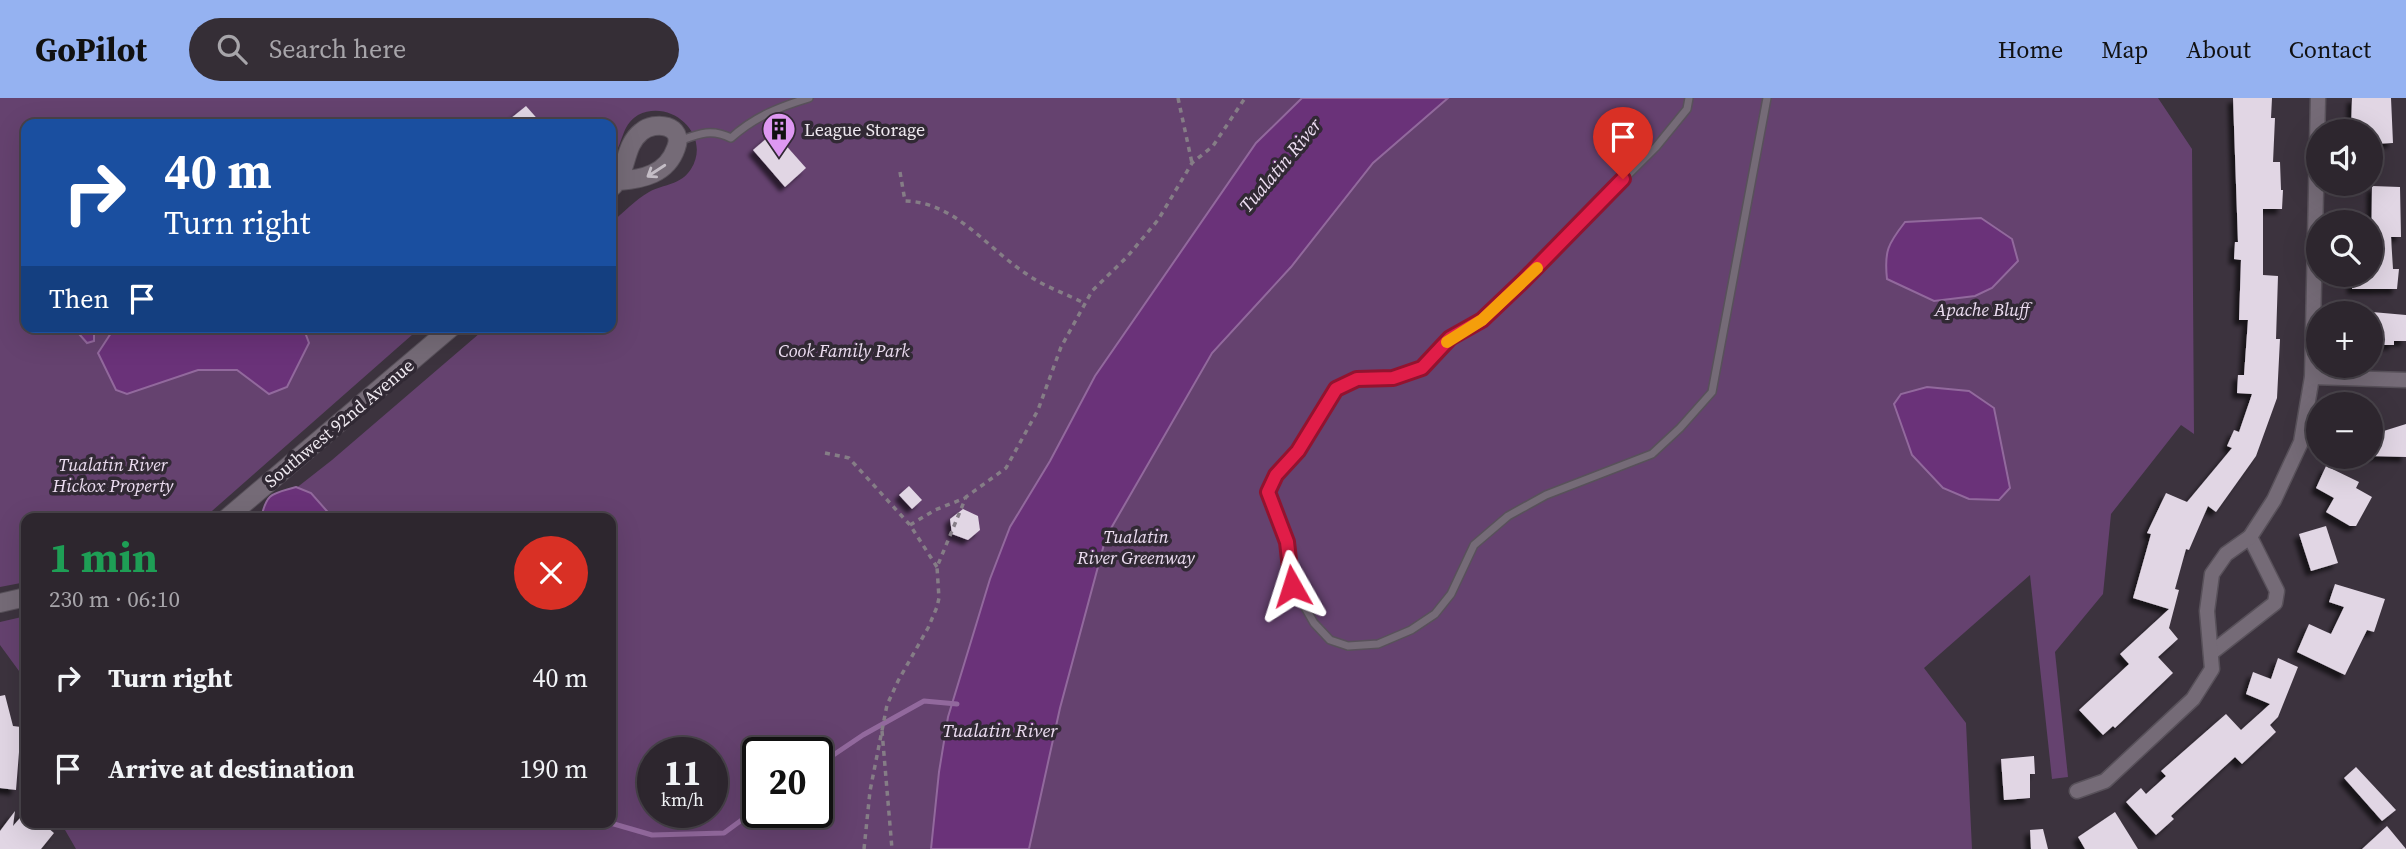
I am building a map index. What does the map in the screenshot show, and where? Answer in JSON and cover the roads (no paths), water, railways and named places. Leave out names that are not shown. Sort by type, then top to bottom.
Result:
[{"type":"street","points":[[2314,301],[2318,98]]},
{"type":"street","points":[[616,182],[630,146],[640,132],[655,124],[674,131],[678,141],[672,158],[657,172],[616,185]]},
{"type":"street","name":"Southwest 92nd Avenue","points":[[232,513],[445,333]]},
{"type":"street","points":[[2077,791],[2105,781],[2193,699],[2212,669],[2207,611],[2212,574],[2226,554],[2250,537],[2274,500],[2301,442],[2312,378]]},
{"type":"street","points":[[2343,378],[2406,380]]},
{"type":"street","points":[[2211,653],[2275,603],[2277,591],[2250,537]]},
{"type":"street","points":[[0,603],[21,598]]},
{"type":"lane","points":[[678,141],[707,131],[731,138],[766,112],[808,98]]},
{"type":"lane","points":[[1689,98],[1687,109],[1656,147],[1482,320],[1450,338],[1422,368],[1393,378],[1357,379],[1336,389],[1298,451],[1276,475],[1268,492],[1287,542],[1292,586],[1314,623],[1331,640],[1348,646],[1378,643],[1411,629],[1435,614],[1451,594],[1474,545],[1508,516],[1546,495],[1652,454],[1712,392],[1767,98]]},
{"type":"water","name":"Tualatin River","points":[[1302,98],[1448,98],[1373,163],[1291,267],[1212,353],[1106,537],[1060,708],[1029,849],[931,849],[948,717],[990,579],[1010,527],[1050,461],[1095,376],[1256,143]]},
{"type":"water","points":[[1981,218],[2012,239],[2018,261],[1992,288],[1975,296],[1934,301],[1887,279],[1888,248],[1905,222]]},
{"type":"water","points":[[78,333],[94,333],[94,341],[87,343]]},
{"type":"water","points":[[111,333],[305,333],[309,343],[287,387],[269,394],[237,370],[198,370],[127,394],[116,390],[98,353]]},
{"type":"water","points":[[1927,387],[1969,391],[1994,408],[2010,488],[1999,500],[1969,499],[1943,488],[1912,455],[1894,404],[1901,394]]},
{"type":"water","points":[[296,487],[311,493],[329,513],[263,513],[268,499],[281,491]]},
{"type":"waterway","points":[[833,755],[924,701],[957,704]]},
{"type":"waterway","points":[[616,825],[652,835],[724,833],[742,820]]},
{"type":"place","name":"League Storage","points":[[779,159]]},
{"type":"park label","name":"Apache Bluff","points":[[1982,309]]},
{"type":"park label","name":"Cook Family Park","points":[[844,350]]},
{"type":"park label","name":"Tualatin River Hickox Property","points":[[113,474]]},
{"type":"park label","name":"Tualatin River Greenway","points":[[1136,546]]}]
